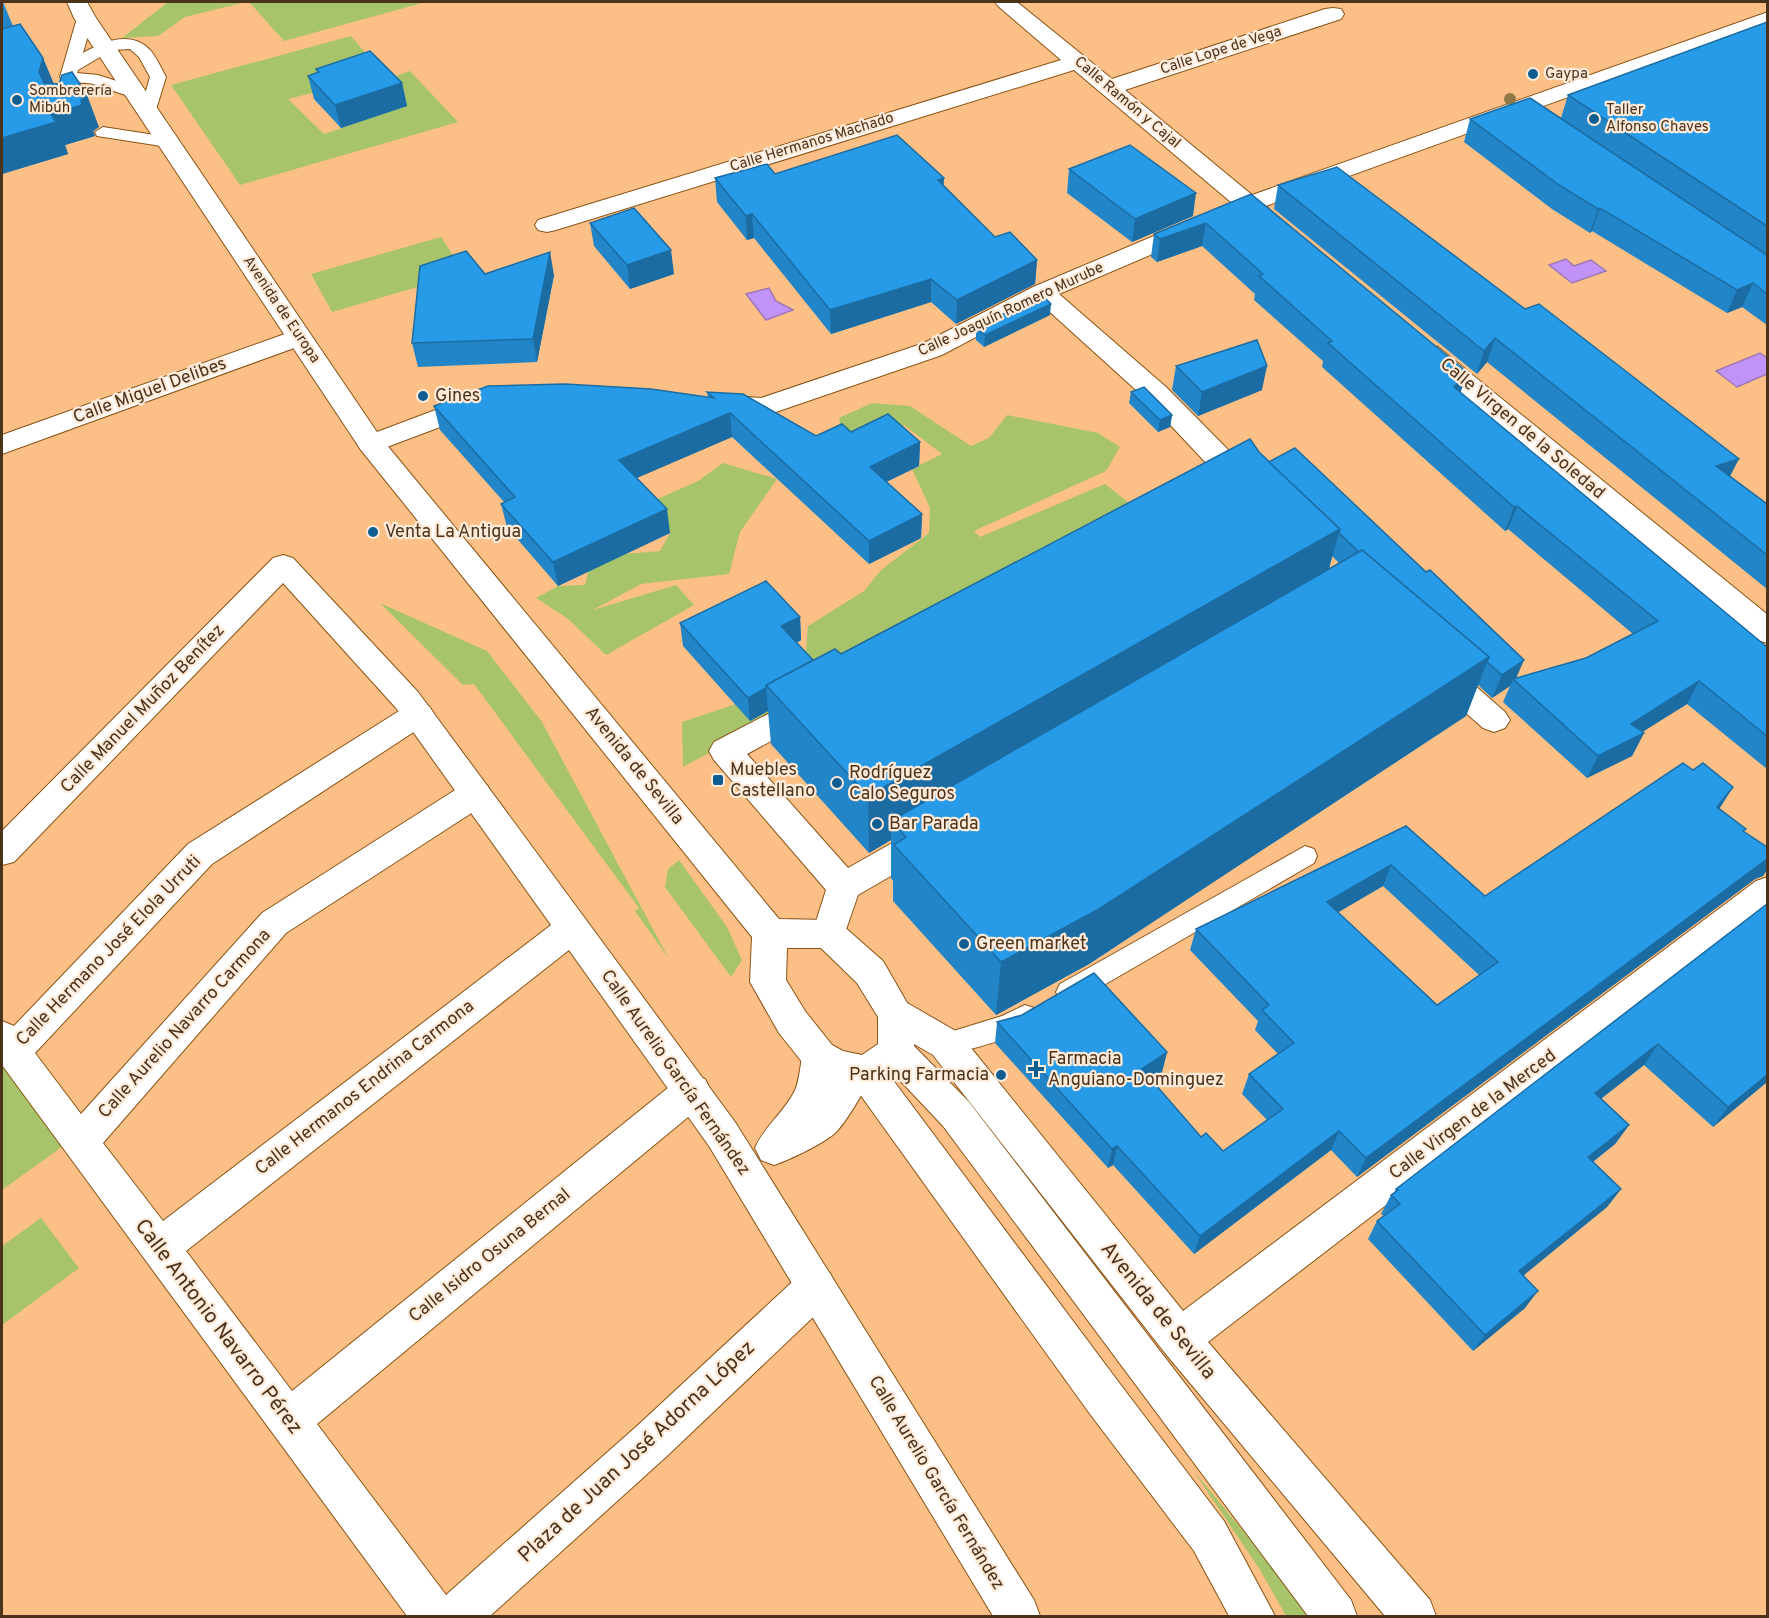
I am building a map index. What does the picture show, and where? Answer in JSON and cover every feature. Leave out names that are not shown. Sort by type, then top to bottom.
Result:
[{"type":"street","name":"Calle Ramón y Cajal","points":[[1005,2],[1249,204]]},
{"type":"street","name":"Avenida de Europa","points":[[78,8],[370,444],[497,599]]},
{"type":"street","name":"Calle Lope de Vega","points":[[1108,88],[1333,14]]},
{"type":"street","name":"Calle Joaquín Romero Murube","points":[[695,403],[763,407],[933,349],[1042,292],[1249,204],[1533,112],[1765,21]]},
{"type":"street","name":"Calle Hermanos Machado","points":[[548,225],[1077,62]]},
{"type":"street","points":[[1249,204],[1284,233]]},
{"type":"street","points":[[1042,292],[1156,393],[1228,484],[1265,512]]},
{"type":"street","name":"Calle Virgen de la Soledad","points":[[1408,335],[1767,632]]},
{"type":"street","name":"Calle Miguel Delibes","points":[[2,445],[299,337]]},
{"type":"street","points":[[370,444],[490,398],[502,398]]},
{"type":"street","name":"Calle Aurelio García Fernández","points":[[284,565],[417,714],[571,929],[692,1091],[742,1166],[1018,1617]]},
{"type":"street","name":"Calle Manuel Muñoz Benítez","points":[[6,840],[284,565]]},
{"type":"street","name":"Avenida de Sevilla","points":[[497,599],[770,933]]},
{"type":"street","points":[[1416,652],[1494,720]]},
{"type":"street","points":[[830,695],[725,751],[844,887]]},
{"type":"street","name":"Calle Hermano José Elola Urruti","points":[[7,1044],[200,854],[417,714]]},
{"type":"street","name":"Calle Aurelio Navarro Carmona","points":[[80,1142],[274,923],[475,794]]},
{"type":"street","points":[[829,934],[844,887],[957,821]]},
{"type":"street","name":"Calle Virgen de la Merced","points":[[1179,1339],[1767,891]]},
{"type":"street","name":"Calle Hermanos Endrina Carmona","points":[[159,1248],[571,929]]},
{"type":"street","points":[[878,1052],[835,1065],[819,1056],[792,1022],[768,982],[770,933],[829,934],[870,972],[878,1052],[1105,1399],[1209,1536],[1253,1617]]},
{"type":"street","name":"Calle Antonio Navarro Pérez","points":[[7,1044],[434,1617]]},
{"type":"street","name":"Avenida de Sevilla","points":[[878,1052],[946,1044],[1179,1339],[1414,1617]]},
{"type":"street","points":[[742,1166],[823,1120],[878,1052]]},
{"type":"street","name":"Avenida de Sevilla","points":[[878,1052],[949,1105],[1335,1617]]},
{"type":"street","points":[[774,1148],[812,1099],[819,1056]]},
{"type":"street","name":"Calle Isidro Osuna Bernal","points":[[288,1421],[692,1091]]},
{"type":"street","name":"Plaza de Juan José Adorna López","points":[[457,1617],[652,1441],[816,1287]]},
{"type":"lane","points":[[64,95],[78,8]]},
{"type":"lane","points":[[69,72],[105,48],[123,43],[142,50],[158,77],[148,112]]},
{"type":"lane","points":[[69,72],[135,92]]},
{"type":"lane","points":[[103,132],[168,142]]},
{"type":"lane","points":[[946,1044],[1010,1025],[1305,856]]},
{"type":"green space","points":[[168,2],[246,2],[185,17],[158,36],[122,38]]},
{"type":"green space","points":[[249,2],[426,2],[284,41]]},
{"type":"green space","points":[[351,36],[376,65],[340,86],[288,99],[324,134],[406,106],[382,81],[410,71],[458,122],[240,185],[171,85]]},
{"type":"green space","points":[[441,237],[465,273],[332,312],[311,274]]},
{"type":"green space","points":[[872,403],[910,406],[971,446],[989,438],[1007,415],[1098,433],[1120,447],[1106,471],[974,531],[980,537],[1105,484],[1147,517],[683,767],[682,722],[751,699],[805,661],[808,626],[864,591],[881,570],[929,533],[930,508],[912,469],[942,454],[904,425],[888,437],[843,447],[839,418]]},
{"type":"green space","points":[[723,463],[777,479],[740,532],[729,574],[641,584],[593,610],[676,585],[694,605],[606,655],[567,618],[536,598],[558,586],[585,585],[589,569],[624,554],[660,551],[670,533],[644,505],[698,481]]},
{"type":"green space","points":[[380,603],[487,651],[542,722],[669,959],[635,911],[639,908],[474,684],[463,685]]},
{"type":"green space","points":[[679,860],[727,927],[742,960],[731,977],[665,887],[668,869]]},
{"type":"green space","points":[[2,1056],[70,1141],[2,1190]]},
{"type":"green space","points":[[41,1218],[79,1268],[2,1325],[2,1246]]},
{"type":"green space","points":[[1193,1470],[1286,1583],[1308,1616],[1286,1616],[1260,1570]]},
{"type":"shaded area","points":[[1566,259],[1574,266],[1591,260],[1606,271],[1572,283],[1549,265]]},
{"type":"shaded area","points":[[769,288],[776,301],[793,310],[766,320],[746,294]]},
{"type":"shaded area","points":[[1760,353],[1767,358],[1767,374],[1737,387],[1716,371]]},
{"type":"building","points":[[1767,22],[1767,226],[1568,95]]},
{"type":"building","points":[[20,24],[43,58],[39,72],[44,83],[59,84],[62,75],[72,72],[87,95],[81,100],[82,105],[51,114],[56,122],[2,138],[2,29]]},
{"type":"building","points":[[370,51],[402,83],[335,105],[308,76],[319,72],[316,69]]},
{"type":"building","points":[[1530,98],[1767,255],[1767,294],[1753,283],[1737,290],[1600,208],[1598,209],[1559,185],[1470,119]]},
{"type":"building","points":[[897,135],[944,178],[938,180],[995,237],[1010,232],[1037,260],[957,300],[931,279],[830,310],[752,214],[746,216],[715,178],[767,164],[775,174]]},
{"type":"building","points":[[1130,145],[1196,193],[1135,219],[1069,169]]},
{"type":"building","points":[[1337,167],[1525,309],[1539,304],[1739,459],[1716,466],[1767,504],[1767,555],[1495,338],[1484,351],[1278,185]]},
{"type":"building","points":[[1251,194],[1467,372],[1454,387],[1767,647],[1767,736],[1699,681],[1631,724],[1644,733],[1598,756],[1513,679],[1586,658],[1658,621],[1517,506],[1514,507],[1328,343],[1332,341],[1259,276],[1263,274],[1206,223],[1160,239],[1154,234]]},
{"type":"building","points":[[634,208],[671,250],[627,265],[590,223]]},
{"type":"building","points":[[466,251],[485,274],[550,252],[533,339],[412,343],[420,266]]},
{"type":"building","points":[[1041,294],[1051,304],[985,335],[976,328]]},
{"type":"building","points":[[1257,340],[1267,366],[1202,392],[1176,366]]},
{"type":"building","points":[[565,384],[651,389],[714,398],[707,392],[743,394],[816,436],[842,424],[851,432],[888,414],[920,442],[870,467],[922,514],[869,541],[730,413],[619,460],[667,509],[553,562],[501,504],[515,497],[434,406],[488,386]]},
{"type":"building","points":[[1144,387],[1172,415],[1160,420],[1131,392]]},
{"type":"building","points":[[1250,439],[1259,452],[1340,529],[868,796],[766,685],[835,649],[841,654]]},
{"type":"building","points":[[1295,448],[1426,572],[1430,570],[1524,660],[1502,675],[1487,662],[1489,657],[1362,550],[1359,552],[1339,533],[1340,529],[1269,462]]},
{"type":"building","points":[[1362,550],[1489,657],[1099,909],[1001,962],[894,845],[906,837],[891,821]]},
{"type":"building","points":[[766,581],[800,617],[781,626],[813,660],[766,685],[766,688],[748,698],[680,623]]},
{"type":"building","points":[[1683,763],[1693,770],[1703,763],[1733,787],[1717,807],[1746,829],[1743,831],[1767,847],[1767,859],[1366,1158],[1339,1131],[1200,1236],[1117,1146],[1112,1149],[997,1022],[1022,1015],[1094,973],[1167,1052],[1142,1069],[1201,1137],[1206,1133],[1223,1151],[1283,1109],[1249,1074],[1294,1043],[1262,1010],[1269,1005],[1196,929],[1406,826],[1485,896]],"holes":[[[1391,865],[1498,962],[1437,1005],[1327,902]]]},
{"type":"building","points":[[1767,904],[1767,1075],[1728,1107],[1658,1044],[1595,1093],[1629,1125],[1588,1157],[1621,1189],[1519,1271],[1538,1291],[1485,1335],[1377,1221],[1400,1204],[1391,1195]]},
{"type":"place","name":"Gaypa","points":[[1533,74]]},
{"type":"place","name":"Sombrerería Mibúh","points":[[17,100]]},
{"type":"place","name":"Taller Alfonso Chaves","points":[[1594,119]]},
{"type":"place","name":"Gines","points":[[423,396]]},
{"type":"place","name":"Venta La Antigua","points":[[373,532]]},
{"type":"place","name":"Muebles Castellano","points":[[718,780]]},
{"type":"place","name":"Rodríguez Calo Seguros","points":[[837,783]]},
{"type":"place","name":"Bar Parada","points":[[877,824]]},
{"type":"place","name":"Green market","points":[[964,944]]},
{"type":"place","name":"Farmacia Anguiano-Dominguez","points":[[1036,1069]]},
{"type":"place","name":"Parking Farmacia","points":[[1001,1075]]}]
